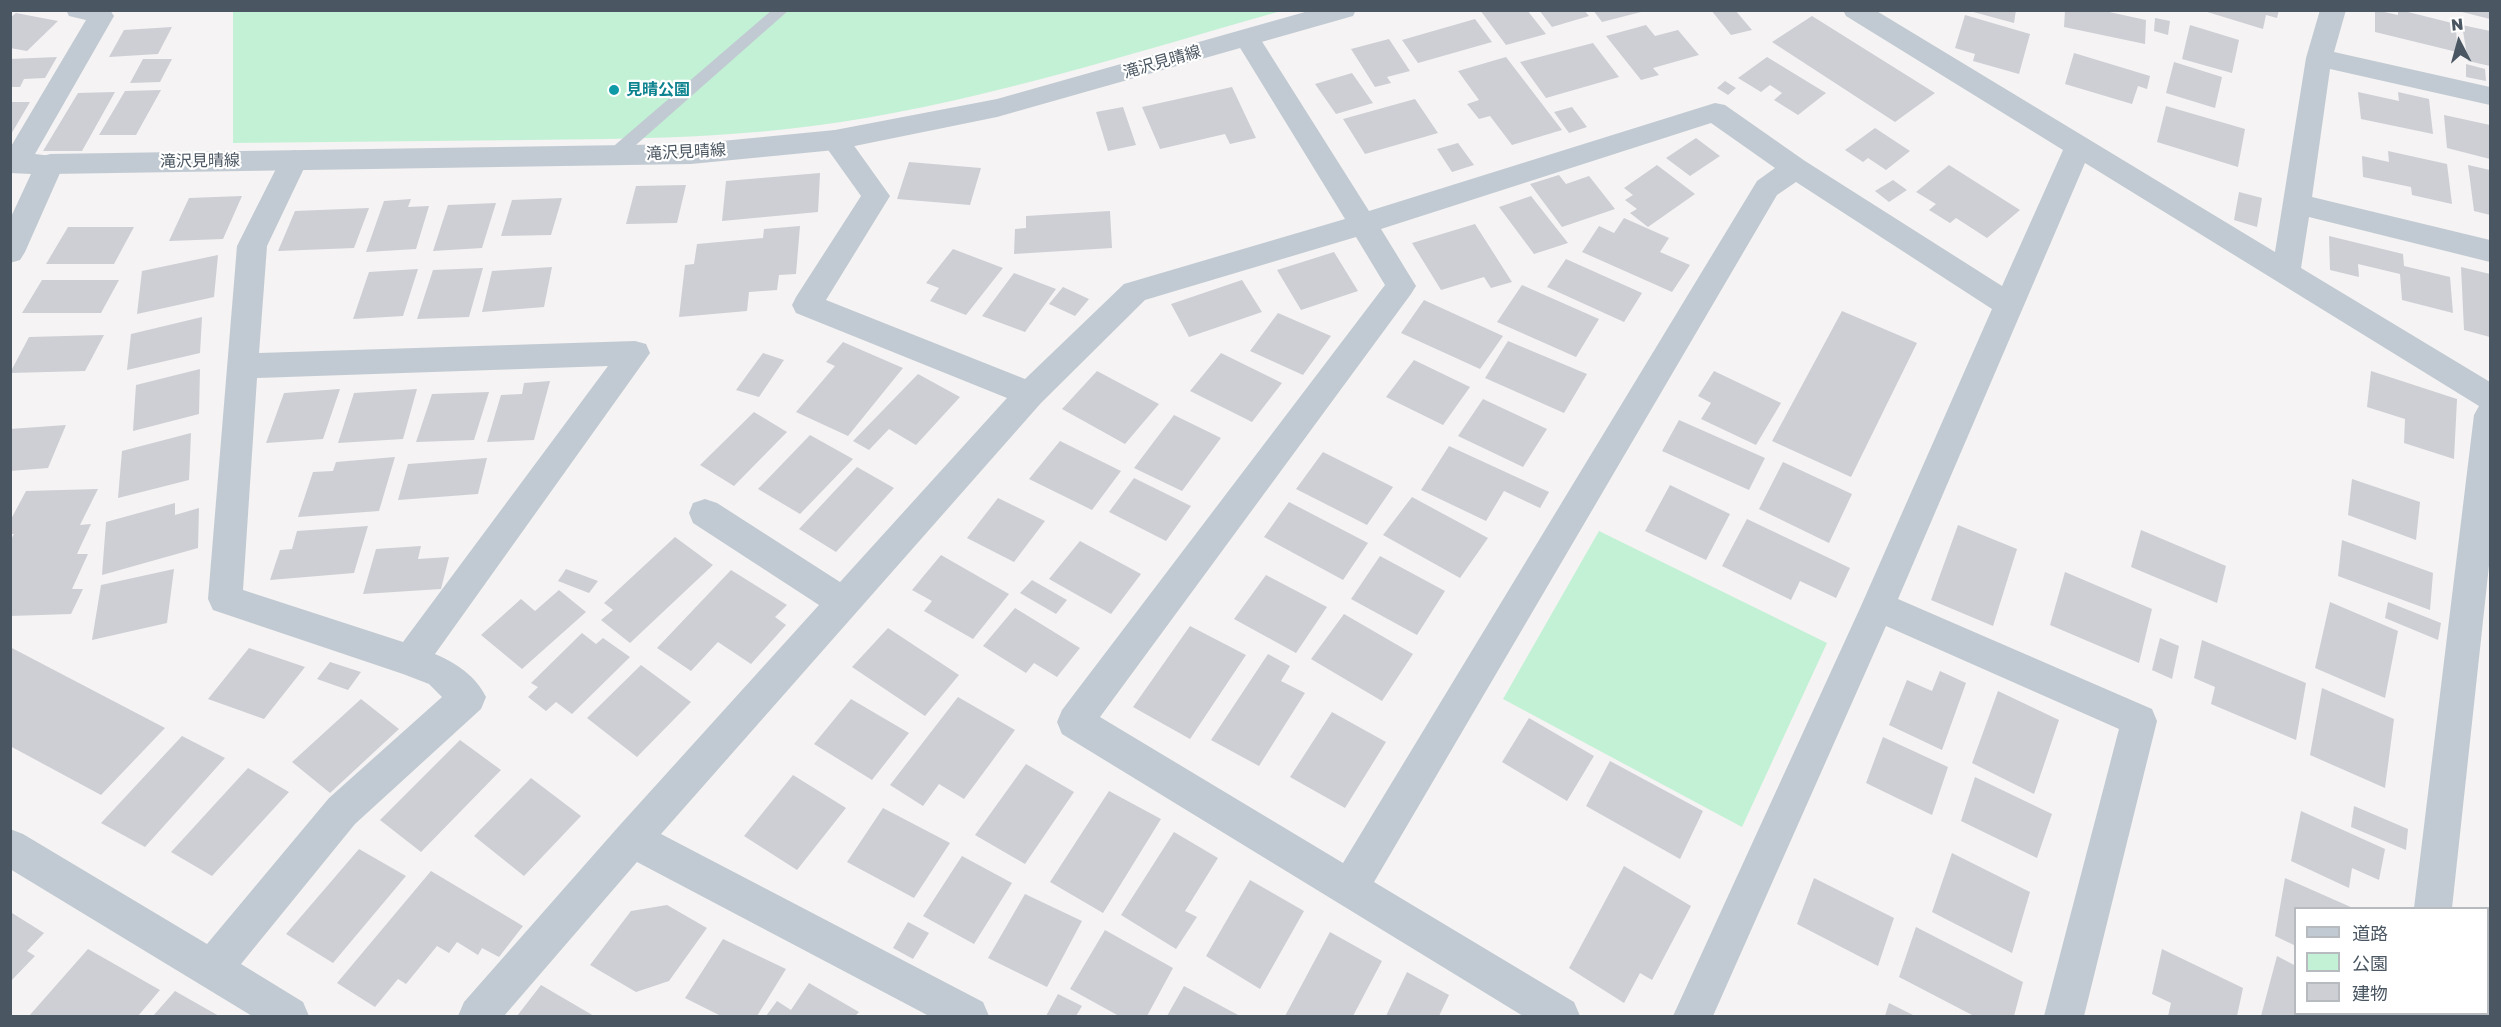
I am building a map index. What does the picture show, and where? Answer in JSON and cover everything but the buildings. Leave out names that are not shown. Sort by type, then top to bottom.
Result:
[{"type":"street","points":[[13,164],[101,16],[78,10]]},
{"type":"street","name":"滝沢見晴線","points":[[13,164],[691,154],[835,140],[997,108],[1344,10]]},
{"type":"street","points":[[1854,10],[2490,397]]},
{"type":"street","points":[[2286,272],[2319,58],[2333,10]]},
{"type":"street","points":[[1247,38],[1401,286],[1075,722],[1350,887],[1560,1017]]},
{"type":"street","points":[[2319,58],[2490,96]]},
{"type":"street","points":[[478,1017],[632,839],[1030,394],[1135,292],[1363,224],[1715,112],[1795,168],[2010,306]]},
{"type":"street","points":[[835,140],[876,196],[807,305],[1030,394]]},
{"type":"street","points":[[1693,1017],[1878,606],[2078,147]]},
{"type":"street","points":[[213,968],[342,811],[468,697],[441,673],[410,660],[225,599],[252,246],[294,160]]},
{"type":"street","points":[[10,252],[50,164]]},
{"type":"street","points":[[1350,887],[1767,188],[1795,168]]},
{"type":"street","points":[[2298,204],[2490,251]]},
{"type":"street","points":[[244,366],[635,352],[410,660]]},
{"type":"street","points":[[2433,907],[2490,415]]},
{"type":"street","points":[[705,513],[843,602]]},
{"type":"street","points":[[1878,606],[2139,722],[2064,1017]]},
{"type":"street","points":[[632,839],[969,1017]]},
{"type":"street","points":[[10,847],[213,968],[289,1017]]},
{"type":"lane","points":[[614,155],[782,10]]},
{"type":"green space","name":"見晴公園","points":[[233,11],[1281,11],[1008,88],[897,112],[802,127],[646,138],[233,143]]},
{"type":"green space","points":[[1599,531],[1827,643],[1742,827],[1503,699]]},
{"type":"place","name":"見晴公園","points":[[614,90]]}]
